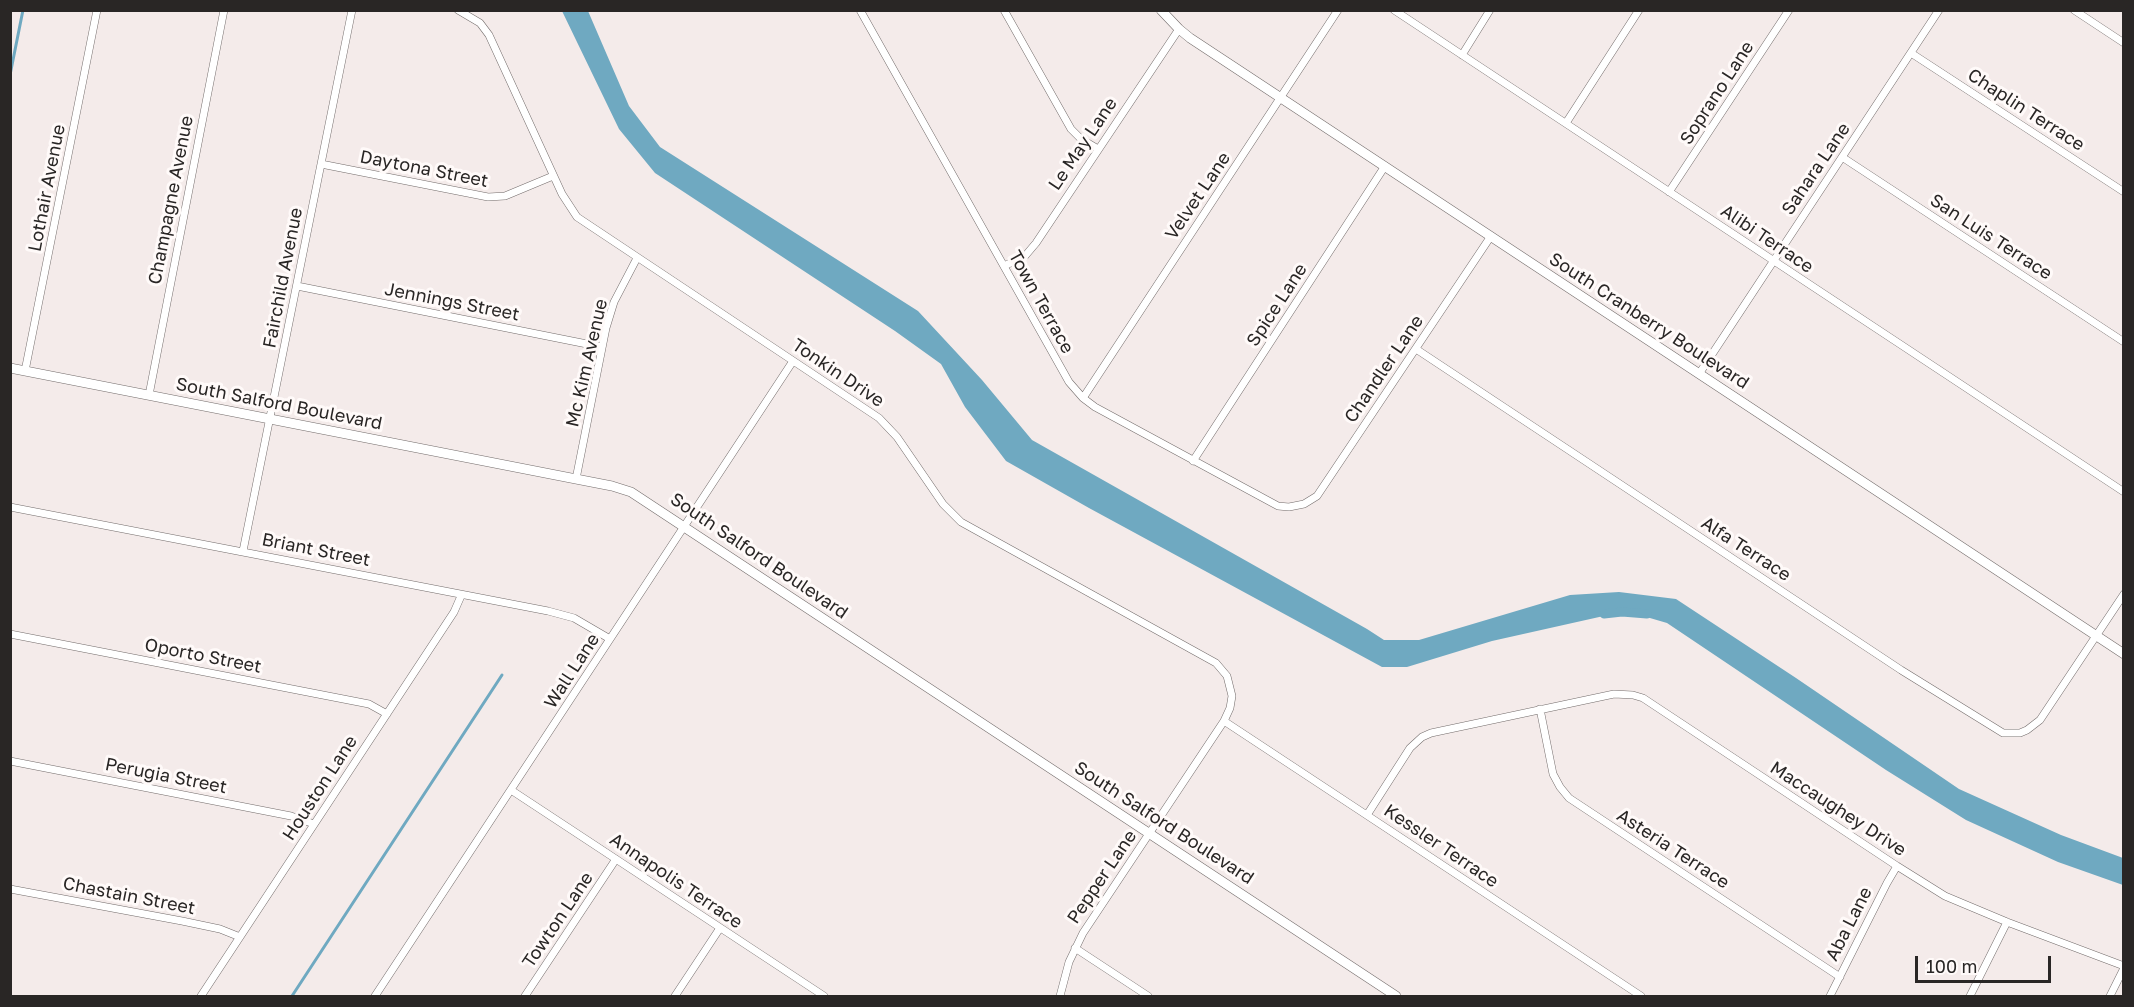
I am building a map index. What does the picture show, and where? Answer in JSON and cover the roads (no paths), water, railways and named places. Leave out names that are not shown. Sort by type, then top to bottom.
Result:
[{"type":"street","name":"Lothair Avenue","points":[[25,371],[97,10]]},
{"type":"street","name":"Champagne Avenue","points":[[149,395],[224,10]]},
{"type":"street","name":"Fairchild Avenue","points":[[243,551],[352,10]]},
{"type":"street","name":"Tonkin Drive","points":[[458,10],[480,23],[489,35],[553,176],[568,206],[577,218],[872,412],[885,423],[943,504],[961,522],[1216,663],[1227,676],[1231,686],[1231,704],[1224,721]]},
{"type":"street","name":"Town Terrace","points":[[860,10],[1069,382],[1083,398],[1193,461],[1271,504],[1293,507]]},
{"type":"street","points":[[1004,10],[1071,129],[1081,139],[1098,149]]},
{"type":"street","name":"South Cranberry Boulevard","points":[[1161,10],[1179,29],[1281,98],[2124,654]]},
{"type":"street","name":"Velvet Lane","points":[[1083,398],[1338,10]]},
{"type":"street","name":"Alibi Terrace","points":[[1394,10],[2124,492]]},
{"type":"street","points":[[1462,55],[1490,10]]},
{"type":"street","points":[[1566,123],[1639,10]]},
{"type":"street","name":"Soprano Lane","points":[[1670,192],[1789,10]]},
{"type":"street","name":"Sahara Lane","points":[[1699,374],[1939,10]]},
{"type":"street","points":[[2074,10],[2124,43]]},
{"type":"street","name":"Le May Lane","points":[[1004,266],[1025,256],[1036,243],[1179,29]]},
{"type":"street","name":"Chaplin Terrace","points":[[1911,53],[2124,192]]},
{"type":"street","name":"San Luis Terrace","points":[[1842,157],[2124,342]]},
{"type":"street","name":"Daytona Street","points":[[321,164],[488,197],[506,196],[553,176]]},
{"type":"street","name":"Spice Lane","points":[[1193,461],[1385,166]]},
{"type":"street","name":"Chandler Lane","points":[[1293,507],[1304,504],[1317,496],[1491,237]]},
{"type":"street","name":"Mc Kim Avenue","points":[[576,479],[602,347],[614,302],[637,258]]},
{"type":"street","name":"Jennings Street","points":[[297,286],[602,347]]},
{"type":"street","name":"Alfa Terrace","points":[[1416,349],[1996,730],[2011,734],[2027,730],[2040,720],[2096,636]]},
{"type":"street","name":"Wall Lane","points":[[375,996],[793,361]]},
{"type":"street","name":"South Salford Boulevard","points":[[10,368],[576,479],[631,492],[1396,996]]},
{"type":"street","name":"Briant Street","points":[[10,507],[243,551],[574,618],[610,639]]},
{"type":"street","points":[[2096,636],[2124,594]]},
{"type":"street","name":"Houston Lane","points":[[201,996],[454,612],[461,596]]},
{"type":"street","name":"Oporto Street","points":[[10,634],[369,704],[387,714]]},
{"type":"street","name":"Maccaughey Drive","points":[[1367,814],[1410,748],[1422,737],[1436,731],[1614,694],[1633,695],[1643,698],[1945,896],[2124,967]]},
{"type":"street","name":"Asteria Terrace","points":[[1540,709],[1553,774],[1569,798],[1840,977]]},
{"type":"street","name":"Kessler Terrace","points":[[1224,721],[1641,996]]},
{"type":"street","name":"Pepper Lane","points":[[1060,996],[1075,948],[1083,933],[1224,721]]},
{"type":"street","name":"Perugia Street","points":[[10,761],[291,816],[314,824]]},
{"type":"street","name":"Annapolis Terrace","points":[[511,790],[824,996]]},
{"type":"street","name":"Towton Lane","points":[[525,996],[616,859]]},
{"type":"street","name":"Aba Lane","points":[[1830,996],[1897,866]]},
{"type":"street","name":"Chastain Street","points":[[10,889],[182,921],[220,929],[240,937]]},
{"type":"street","points":[[1970,996],[2007,922]]},
{"type":"street","points":[[675,996],[720,928]]},
{"type":"street","points":[[1075,948],[1148,996]]},
{"type":"street","points":[[2110,996],[2124,967]]},
{"type":"water","points":[[562,11],[588,11],[629,106],[660,147],[918,311],[982,380],[1032,440],[1384,640],[1419,640],[1570,595],[1619,592],[1676,599],[1959,789],[2061,835],[2123,858],[2123,885],[2058,862],[1966,820],[1886,770],[1667,623],[1626,611],[1492,641],[1407,667],[1382,667],[1089,508],[1006,461],[965,407],[941,364],[895,331],[655,173],[619,129]]},
{"type":"waterway","points":[[10,75],[23,10]]},
{"type":"waterway","points":[[1604,614],[1622,612],[1647,614]]},
{"type":"waterway","points":[[292,996],[502,675]]}]
